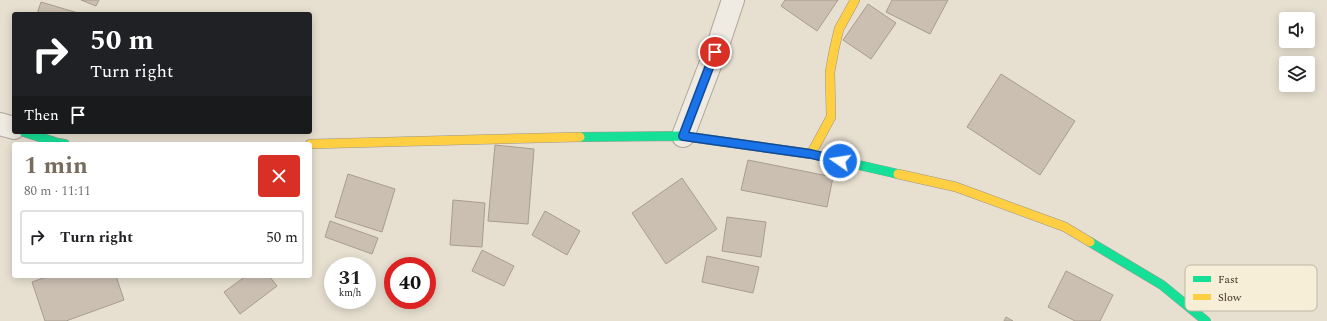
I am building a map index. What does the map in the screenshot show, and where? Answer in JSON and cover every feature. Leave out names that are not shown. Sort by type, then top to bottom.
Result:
[{"type":"street","points":[[683,136],[720,39],[733,0]]},
{"type":"street","points":[[811,154],[830,117],[830,72],[834,50],[839,29],[855,0]]},
{"type":"street","points":[[0,124],[12,127]]},
{"type":"street","points":[[30,134],[52,142]]},
{"type":"street","points":[[312,144],[567,137],[683,136],[811,154],[956,187],[1065,227],[1162,285],[1185,304]]},
{"type":"street","points":[[1194,311],[1206,321]]},
{"type":"building","points":[[81,0],[99,0],[96,6]]},
{"type":"building","points":[[785,0],[838,0],[817,31],[781,6]]},
{"type":"building","points":[[892,0],[948,0],[930,34],[886,12]]},
{"type":"building","points":[[41,2],[75,12],[38,12]]},
{"type":"building","points":[[868,4],[896,23],[871,59],[843,40]]},
{"type":"building","points":[[1001,74],[1075,121],[1040,175],[967,127]]},
{"type":"building","points":[[495,145],[534,149],[528,224],[488,221]]},
{"type":"building","points":[[748,160],[833,177],[827,207],[741,190]]},
{"type":"building","points":[[348,174],[395,189],[382,232],[335,217]]},
{"type":"building","points":[[682,178],[717,229],[666,264],[632,213]]},
{"type":"building","points":[[453,200],[485,203],[482,247],[450,245]]},
{"type":"building","points":[[545,211],[580,231],[567,255],[532,235]]},
{"type":"building","points":[[727,217],[766,222],[761,257],[722,251]]},
{"type":"building","points":[[330,221],[378,238],[372,254],[325,237]]},
{"type":"building","points":[[482,250],[514,266],[504,286],[472,271]]},
{"type":"building","points":[[707,256],[759,267],[753,293],[702,282]]},
{"type":"building","points":[[1066,271],[1113,295],[1100,321],[1075,321],[1048,307]]},
{"type":"building","points":[[43,278],[117,278],[124,300],[66,321],[45,321],[32,282]]},
{"type":"building","points":[[243,278],[271,278],[277,286],[240,314],[224,292]]},
{"type":"building","points":[[1006,317],[1013,321],[1004,321]]},
{"type":"traffic: fast","points":[[30,134],[55,142]]},
{"type":"traffic: fast","points":[[580,137],[683,136],[811,154],[898,174]]},
{"type":"traffic: fast","points":[[1090,242],[1162,285],[1185,304]]},
{"type":"traffic: fast","points":[[1194,311],[1206,321]]},
{"type":"traffic: slow","points":[[811,154],[831,117],[830,72],[834,50],[839,29],[855,0]]},
{"type":"traffic: slow","points":[[312,144],[580,137]]},
{"type":"traffic: slow","points":[[898,174],[956,187],[1065,227],[1090,242]]},
{"type":"route","points":[[715,52],[683,136],[811,154],[840,161]]}]
